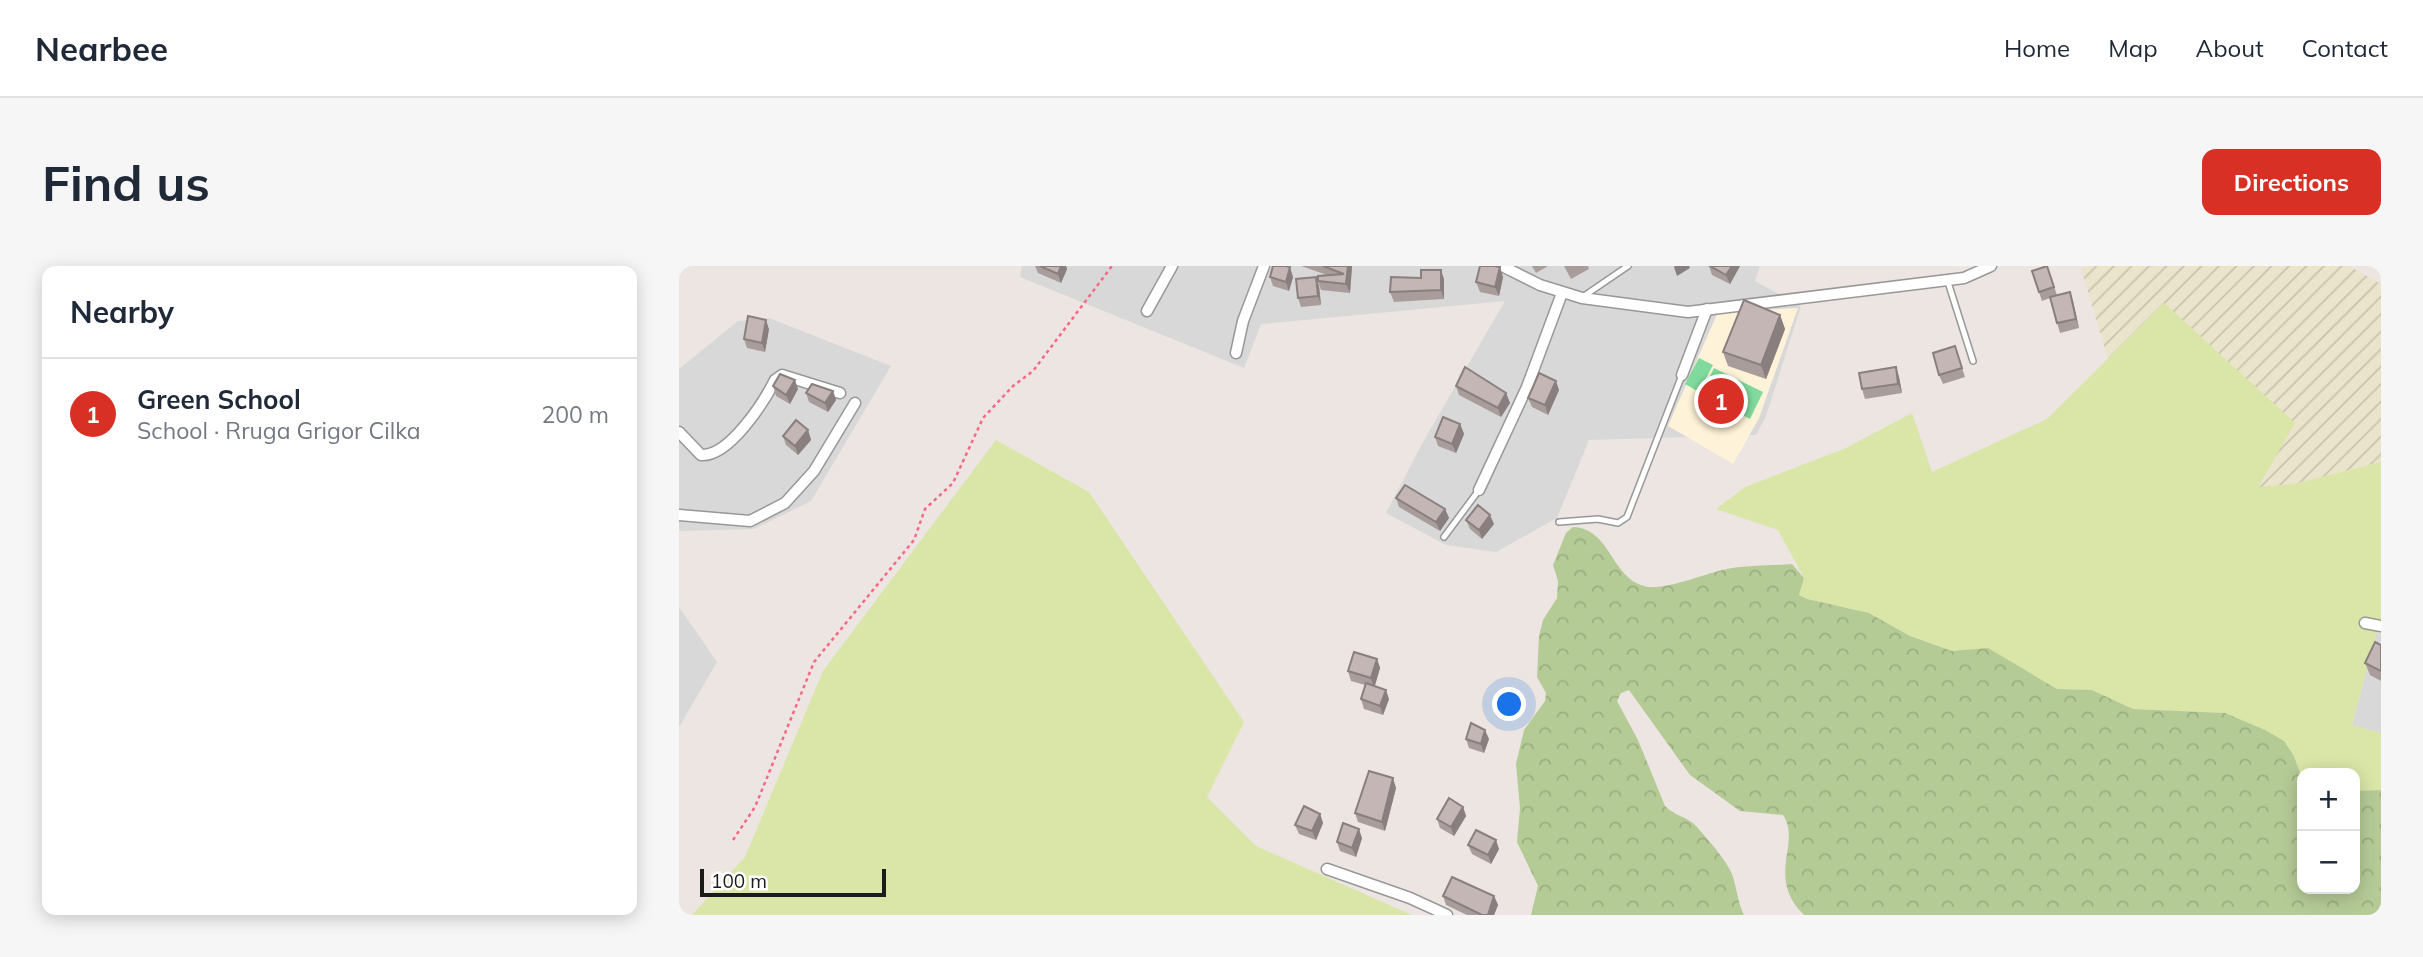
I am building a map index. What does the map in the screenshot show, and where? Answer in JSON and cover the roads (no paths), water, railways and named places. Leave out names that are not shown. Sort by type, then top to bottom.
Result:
[{"type":"street","points":[[1147,311],[1172,266]]},
{"type":"street","points":[[1236,353],[1244,321],[1264,266]]},
{"type":"street","points":[[1502,266],[1562,293],[1582,298],[1688,312],[1964,278],[1990,267]]},
{"type":"street","points":[[1479,490],[1527,387],[1562,293]]},
{"type":"street","points":[[1682,375],[1707,309]]},
{"type":"street","points":[[679,432],[701,455],[717,450],[744,429],[775,380],[782,375],[840,393]]},
{"type":"street","points":[[679,515],[750,522],[785,503],[814,471],[855,403]]},
{"type":"street","points":[[2365,623],[2381,626]]},
{"type":"street","points":[[1327,869],[1410,898],[1447,915]]},
{"type":"lane","points":[[1582,298],[1627,266]]},
{"type":"lane","points":[[1947,279],[1973,361]]},
{"type":"lane","points":[[1559,522],[1598,519],[1618,523],[1627,517],[1682,375]]},
{"type":"lane","points":[[1444,537],[1479,490]]},
{"type":"place","name":"Green School","points":[[1721,401]]}]
